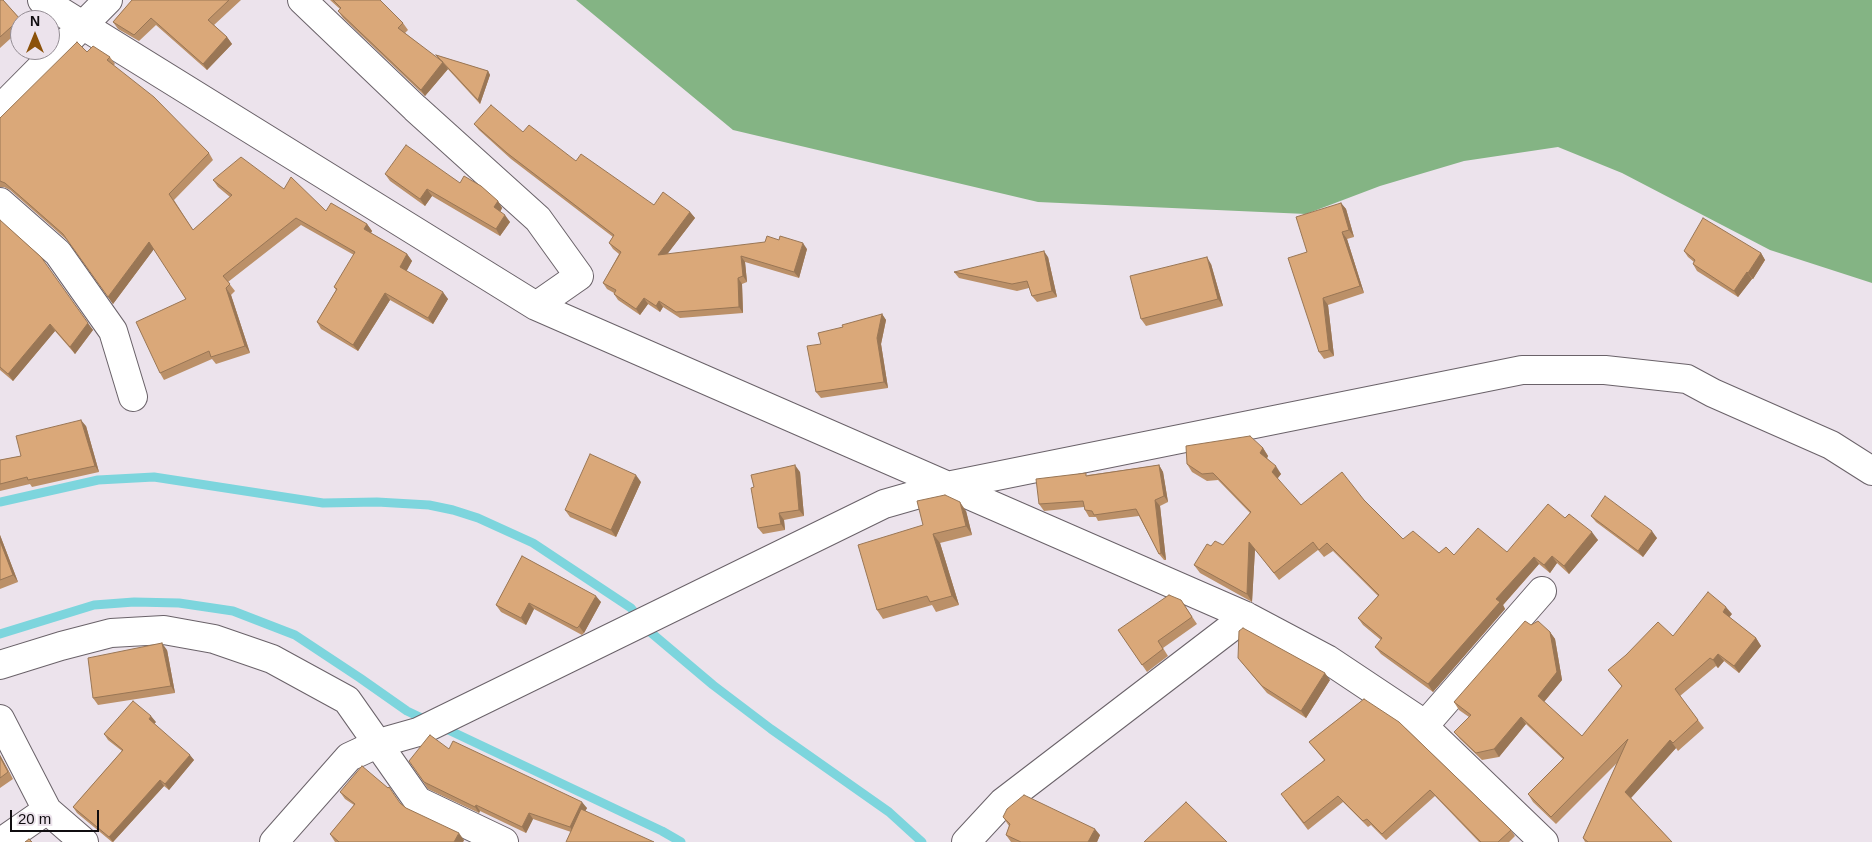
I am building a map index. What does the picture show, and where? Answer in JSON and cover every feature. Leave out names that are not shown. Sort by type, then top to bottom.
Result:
[{"type":"street","points":[[42,0],[536,306],[1246,616],[1327,659],[1414,717],[1544,842]]},
{"type":"street","points":[[0,110],[108,0]]},
{"type":"street","points":[[302,0],[415,108],[538,218],[579,276],[536,306]]},
{"type":"street","points":[[0,202],[58,253],[113,331],[133,396]]},
{"type":"street","points":[[274,842],[349,757],[379,743],[418,732],[884,504],[947,486],[1522,370],[1605,370],[1687,379],[1713,393],[1831,445],[1872,471]]},
{"type":"street","points":[[1424,726],[1542,591]]},
{"type":"street","points":[[966,841],[1003,802],[1246,616]]},
{"type":"street","points":[[0,665],[111,633],[164,630],[214,639],[272,659],[347,700],[418,801],[504,842]]},
{"type":"street","points":[[0,719],[47,810],[84,842]]},
{"type":"street","points":[[1,842],[47,810]]},
{"type":"green space","points":[[576,0],[1872,0],[1872,283],[1770,250],[1622,173],[1558,147],[1464,161],[1380,186],[1306,214],[1038,202],[733,130]]},
{"type":"building","points":[[0,0],[3,0],[12,10],[10,10],[10,28],[0,37]]},
{"type":"building","points":[[132,0],[229,0],[208,20],[227,37],[203,64],[151,18],[134,35],[113,22]]},
{"type":"building","points":[[333,0],[380,0],[403,23],[398,28],[443,62],[421,90],[338,11],[341,8]]},
{"type":"building","points":[[77,42],[87,52],[93,46],[110,57],[107,60],[154,97],[209,153],[169,194],[193,230],[232,195],[213,180],[241,157],[284,189],[291,177],[326,211],[331,203],[367,224],[364,229],[407,254],[400,267],[443,292],[428,318],[385,293],[353,345],[317,322],[337,289],[334,287],[355,252],[296,218],[223,276],[230,284],[226,288],[245,346],[211,357],[209,351],[160,373],[136,322],[186,299],[149,242],[108,297],[63,234],[5,183],[0,181],[0,118]]},
{"type":"building","points":[[436,55],[488,71],[478,100]]},
{"type":"building","points":[[491,105],[523,132],[529,125],[576,161],[581,154],[654,205],[663,192],[690,212],[658,255],[765,242],[767,236],[779,240],[780,236],[803,243],[794,272],[741,256],[743,276],[738,278],[739,307],[676,312],[659,301],[656,306],[644,298],[636,309],[614,294],[616,290],[603,283],[621,252],[609,243],[614,235],[507,153],[474,124]]},
{"type":"building","points":[[406,145],[460,183],[464,176],[481,186],[498,201],[494,207],[505,215],[496,229],[427,189],[420,199],[385,174]]},
{"type":"building","points":[[1341,203],[1349,230],[1342,232],[1360,286],[1323,298],[1329,350],[1319,352],[1288,258],[1307,252],[1296,217]]},
{"type":"building","points":[[1703,218],[1761,253],[1734,291],[1693,264],[1695,260],[1684,251]]},
{"type":"building","points":[[0,220],[41,257],[88,323],[70,347],[50,324],[8,374],[0,367]]},
{"type":"building","points":[[1044,251],[1052,291],[1032,296],[1027,281],[1012,284],[954,272]]},
{"type":"building","points":[[1207,257],[1218,299],[1141,319],[1130,276]]},
{"type":"building","points":[[882,314],[877,338],[884,382],[816,392],[807,346],[821,344],[818,333]]},
{"type":"building","points":[[81,420],[95,466],[28,480],[27,477],[0,484],[0,460],[21,456],[16,436]]},
{"type":"building","points":[[1250,436],[1263,448],[1260,453],[1276,466],[1272,472],[1301,505],[1342,472],[1364,500],[1403,539],[1413,531],[1439,553],[1446,547],[1454,555],[1478,528],[1507,552],[1548,504],[1565,518],[1569,514],[1592,532],[1564,566],[1552,556],[1544,565],[1534,557],[1496,599],[1500,602],[1428,684],[1375,647],[1382,638],[1358,618],[1379,595],[1327,543],[1319,550],[1313,542],[1274,573],[1249,542],[1247,594],[1194,565],[1207,544],[1211,546],[1215,541],[1223,545],[1251,512],[1213,473],[1202,474],[1187,464],[1186,446]]},
{"type":"building","points":[[590,454],[636,475],[611,530],[565,510]]},
{"type":"building","points":[[795,465],[799,510],[779,513],[781,524],[758,528],[751,488],[754,487],[751,475]]},
{"type":"building","points":[[1159,465],[1164,496],[1155,500],[1161,553],[1159,554],[1136,509],[1094,515],[1092,511],[1085,510],[1083,501],[1039,504],[1036,479],[1086,473],[1086,476]]},
{"type":"building","points":[[945,495],[960,502],[966,526],[933,534],[952,596],[930,602],[927,596],[877,610],[858,545],[923,525],[917,501]]},
{"type":"building","points":[[1605,496],[1652,531],[1638,551],[1591,516]]},
{"type":"building","points":[[0,541],[13,575],[0,580]]},
{"type":"building","points":[[522,556],[596,596],[577,628],[529,603],[521,618],[496,605]]},
{"type":"building","points":[[1708,592],[1726,607],[1723,612],[1756,638],[1734,666],[1718,654],[1713,660],[1710,658],[1675,689],[1698,720],[1673,743],[1670,740],[1625,792],[1672,842],[1588,842],[1583,838],[1628,739],[1551,817],[1528,794],[1564,758],[1521,717],[1494,749],[1476,753],[1454,732],[1471,715],[1454,702],[1525,621],[1531,625],[1538,621],[1550,632],[1557,672],[1538,696],[1582,736],[1622,686],[1608,670],[1626,655],[1658,622],[1673,636]]},
{"type":"building","points":[[1169,595],[1181,600],[1192,617],[1158,641],[1163,649],[1142,665],[1118,630]]},
{"type":"building","points":[[1243,628],[1325,673],[1301,711],[1262,686],[1238,658],[1239,631]]},
{"type":"building","points":[[162,643],[171,686],[93,698],[88,658]]},
{"type":"building","points":[[1364,699],[1399,722],[1511,830],[1498,842],[1481,842],[1430,790],[1382,834],[1367,819],[1363,821],[1338,796],[1304,823],[1281,794],[1325,760],[1309,742]]},
{"type":"building","points":[[133,701],[151,716],[149,719],[190,755],[165,784],[160,780],[109,837],[73,807],[123,750],[104,734]]},
{"type":"building","points":[[430,735],[449,749],[453,741],[582,802],[570,827],[529,813],[522,827],[424,782],[409,761]]},
{"type":"building","points":[[0,757],[8,772],[0,778]]},
{"type":"building","points":[[362,766],[389,787],[400,803],[406,808],[459,833],[454,842],[339,842],[330,834],[355,804],[340,792]]},
{"type":"building","points":[[1024,795],[1095,829],[1088,842],[1021,842],[1006,835],[1010,824],[1003,817],[1007,809]]},
{"type":"building","points":[[1186,802],[1227,842],[1144,842]]},
{"type":"building","points":[[581,809],[654,842],[566,842]]},
{"type":"waterway","points":[[0,502],[98,480],[154,477],[323,503],[377,502],[429,505],[478,518],[533,543],[631,608],[649,631],[713,685],[771,729],[889,812],[922,842]]},
{"type":"waterway","points":[[0,634],[94,605],[134,602],[179,603],[233,611],[295,635],[407,711],[428,721]]},
{"type":"waterway","points":[[440,726],[662,831],[681,842]]}]
